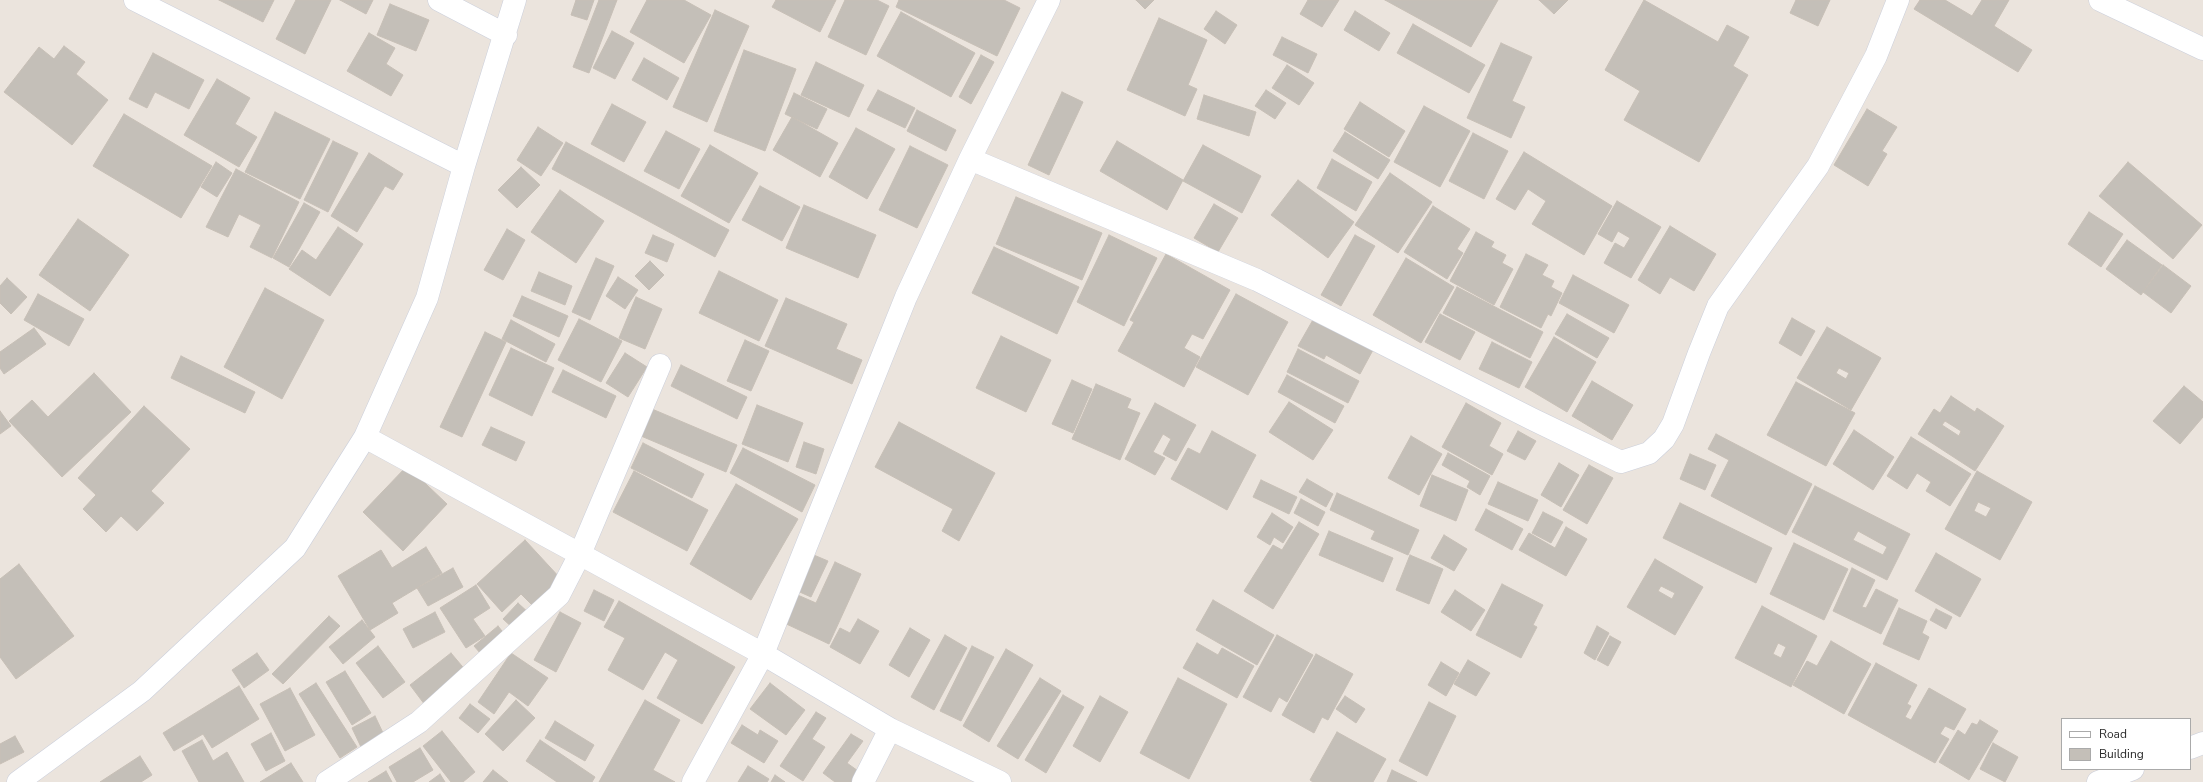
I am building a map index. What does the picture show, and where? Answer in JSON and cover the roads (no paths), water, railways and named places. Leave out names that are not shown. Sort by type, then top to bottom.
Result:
[{"type":"street","points":[[135,0],[464,166]]},
{"type":"street","points":[[439,0],[506,35]]},
{"type":"street","points":[[18,782],[142,692],[296,548],[365,437],[427,298],[464,166],[506,35],[515,0]]},
{"type":"street","points":[[693,782],[763,654],[906,297],[970,159],[1050,0]]},
{"type":"street","points":[[970,159],[1257,280],[1621,462],[1649,453],[1664,439],[1674,424],[1699,353],[1718,306],[1818,166],[1876,56],[1898,0]]},
{"type":"street","points":[[2100,0],[2203,49]]},
{"type":"street","points":[[327,782],[419,722],[559,595],[580,554],[660,365]]},
{"type":"street","points":[[365,437],[763,654],[890,729],[1000,782]]},
{"type":"street","points":[[863,782],[890,729]]},
{"type":"street","points":[[2191,748],[2203,743]]},
{"type":"street","points":[[2098,782],[2130,770]]}]
